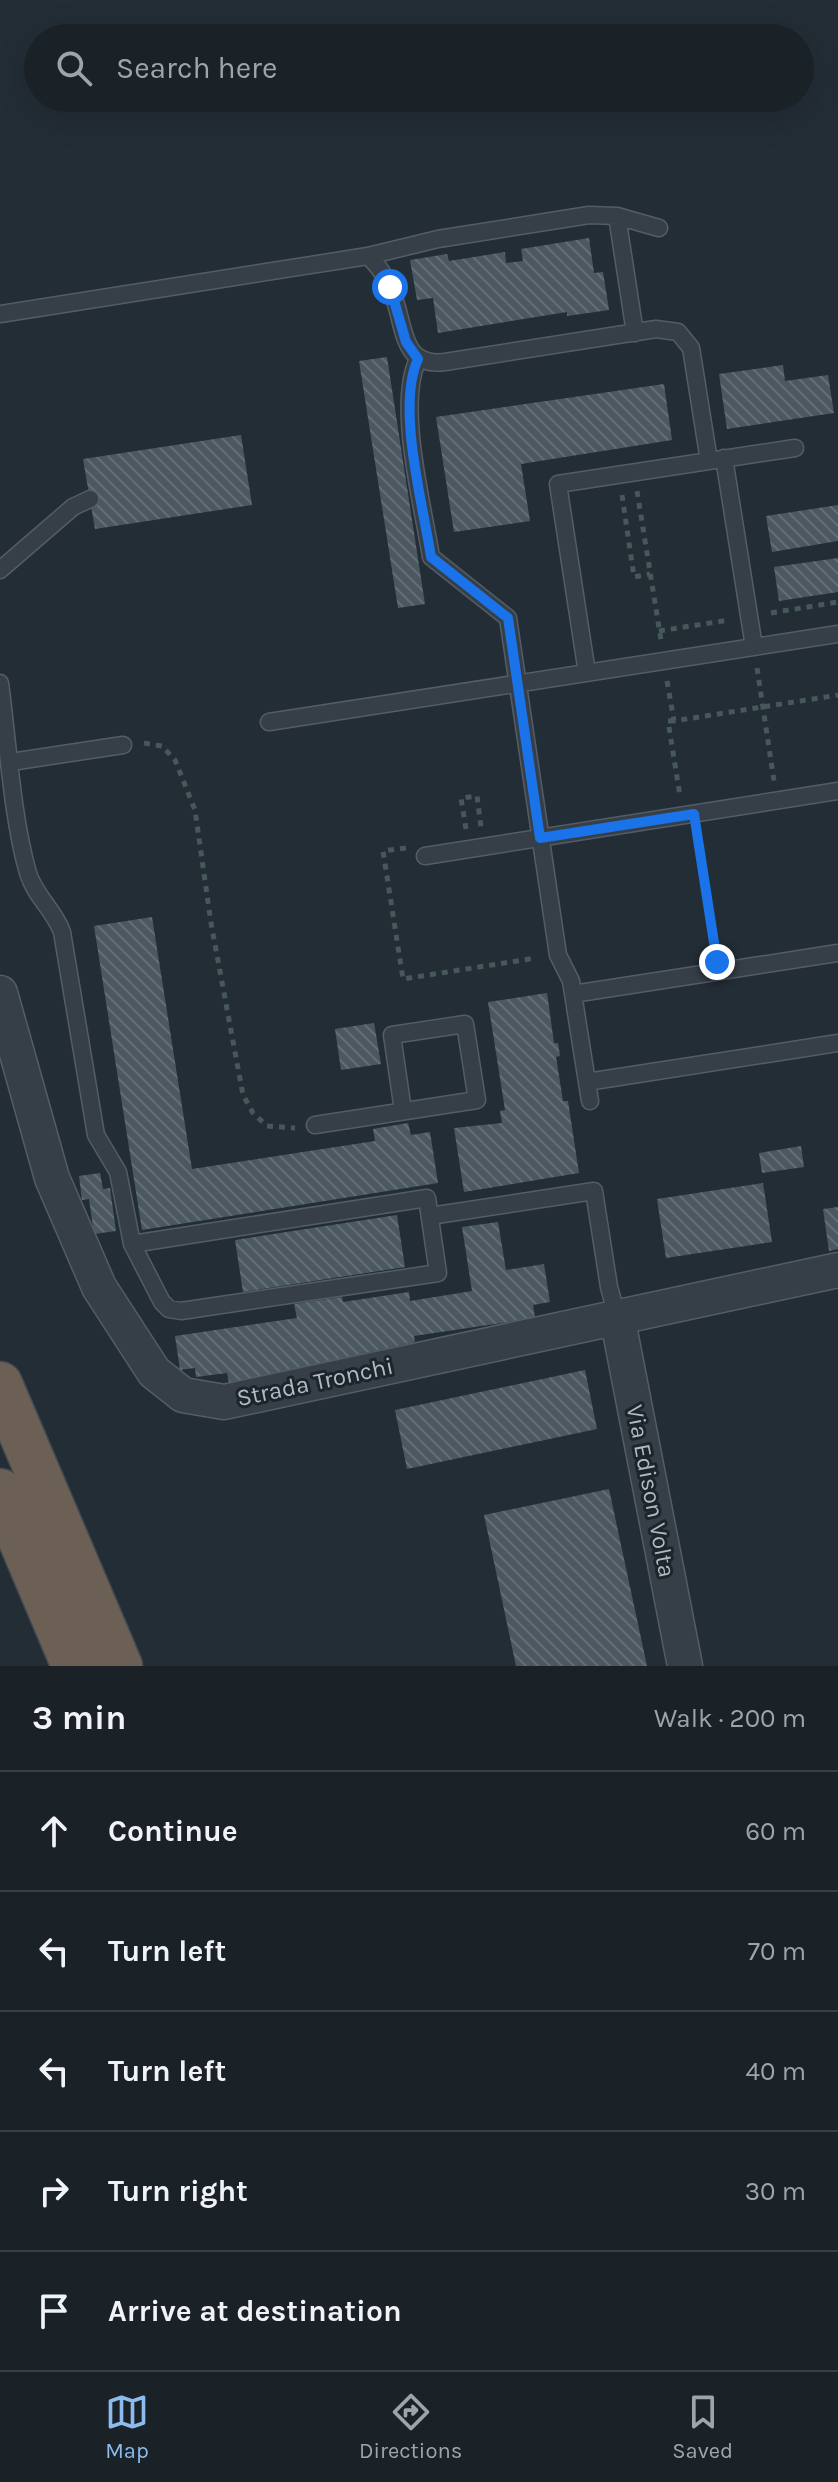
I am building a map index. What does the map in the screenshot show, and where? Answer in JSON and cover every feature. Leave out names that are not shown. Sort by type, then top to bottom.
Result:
[{"type":"highway","points":[[0,1384],[120,1666]]},
{"type":"highway","points":[[0,1491],[74,1666]]},
{"type":"highway","points":[[0,1569],[30,1612],[57,1666]]},
{"type":"street","name":"Strada Tronchi","points":[[0,993],[52,1178],[99,1287],[154,1372],[183,1395],[224,1402],[838,1270]]},
{"type":"street","name":"Via Edison Volta","points":[[617,1316],[685,1666]]},
{"type":"lane","points":[[0,314],[368,256],[469,234],[589,215],[617,216],[659,228]]},
{"type":"lane","points":[[617,216],[635,333]]},
{"type":"lane","points":[[368,256],[387,279],[406,342],[418,359],[445,362],[671,330],[689,342],[717,460],[754,647]]},
{"type":"lane","points":[[418,359],[411,376],[408,405],[431,557],[508,618],[558,955],[570,977],[590,1101]]},
{"type":"lane","points":[[587,673],[558,484],[795,448]]},
{"type":"lane","points":[[0,570],[73,507],[90,499]]},
{"type":"lane","points":[[269,722],[838,634]]},
{"type":"lane","points":[[0,683],[29,874],[62,932],[93,1126],[100,1145],[118,1172],[132,1244],[162,1302],[169,1309],[181,1311],[438,1273],[427,1198],[132,1244]]},
{"type":"lane","points":[[11,762],[123,745]]},
{"type":"lane","points":[[418,851],[540,838],[838,791]]},
{"type":"lane","points":[[573,994],[838,953]]},
{"type":"lane","points":[[315,1125],[477,1100],[465,1024],[392,1035],[403,1111]]},
{"type":"lane","points":[[587,1082],[838,1043]]},
{"type":"lane","points":[[430,1216],[594,1191],[609,1287],[617,1316]]},
{"type":"path","points":[[626,474],[650,574],[674,721]]},
{"type":"path","points":[[626,474],[634,577],[650,574]]},
{"type":"path","points":[[754,647],[777,801]]},
{"type":"path","points":[[719,971],[692,803],[681,805],[668,721],[838,695]]},
{"type":"path","points":[[123,745],[144,743],[162,746],[175,760],[191,794],[199,827],[209,912],[236,1068],[249,1107],[267,1126],[315,1125]]},
{"type":"path","points":[[467,838],[461,798],[477,796],[483,836]]},
{"type":"path","points":[[418,851],[383,851],[403,979],[558,955]]},
{"type":"building","points":[[589,238],[594,273],[603,272],[609,310],[567,316],[567,312],[438,333],[433,298],[417,300],[410,260],[447,254],[449,261],[505,252],[506,263],[523,261],[521,249]]},
{"type":"building","points":[[387,357],[425,604],[398,608],[359,361]]},
{"type":"building","points":[[783,365],[785,381],[828,375],[834,413],[727,429],[719,374]]},
{"type":"building","points":[[664,384],[672,440],[521,464],[530,521],[454,532],[436,417]]},
{"type":"building","points":[[241,435],[252,505],[95,529],[83,459]]},
{"type":"building","points":[[838,505],[838,541],[772,552],[766,516]]},
{"type":"building","points":[[838,558],[838,592],[779,601],[774,567]]},
{"type":"building","points":[[152,917],[192,1169],[375,1141],[373,1129],[408,1123],[411,1135],[430,1132],[438,1183],[142,1230],[94,926]]},
{"type":"building","points":[[547,993],[554,1043],[558,1043],[560,1056],[556,1057],[563,1101],[568,1101],[579,1173],[464,1192],[454,1128],[502,1123],[500,1111],[505,1110],[488,1002]]},
{"type":"building","points":[[374,1023],[381,1064],[341,1070],[335,1029]]},
{"type":"building","points":[[801,1146],[804,1167],[762,1173],[759,1153]]},
{"type":"building","points":[[100,1173],[103,1189],[110,1188],[116,1231],[94,1234],[89,1199],[82,1200],[79,1176]]},
{"type":"building","points":[[763,1183],[772,1242],[666,1258],[657,1199]]},
{"type":"building","points":[[838,1207],[838,1249],[829,1251],[823,1209]]},
{"type":"building","points":[[397,1215],[405,1267],[243,1292],[235,1240]]},
{"type":"building","points":[[498,1222],[506,1270],[544,1264],[550,1302],[533,1305],[535,1318],[414,1336],[415,1342],[229,1383],[227,1373],[196,1377],[195,1368],[180,1370],[175,1336],[297,1318],[294,1304],[342,1297],[343,1302],[409,1292],[410,1301],[472,1291],[462,1227]]},
{"type":"building","points":[[585,1370],[597,1429],[407,1469],[395,1410]]},
{"type":"building","points":[[609,1489],[647,1666],[516,1666],[484,1515]]},
{"type":"route","points":[[390,287],[406,342],[418,359],[411,376],[408,405],[431,557],[508,618],[540,838],[694,814],[717,962]]}]
